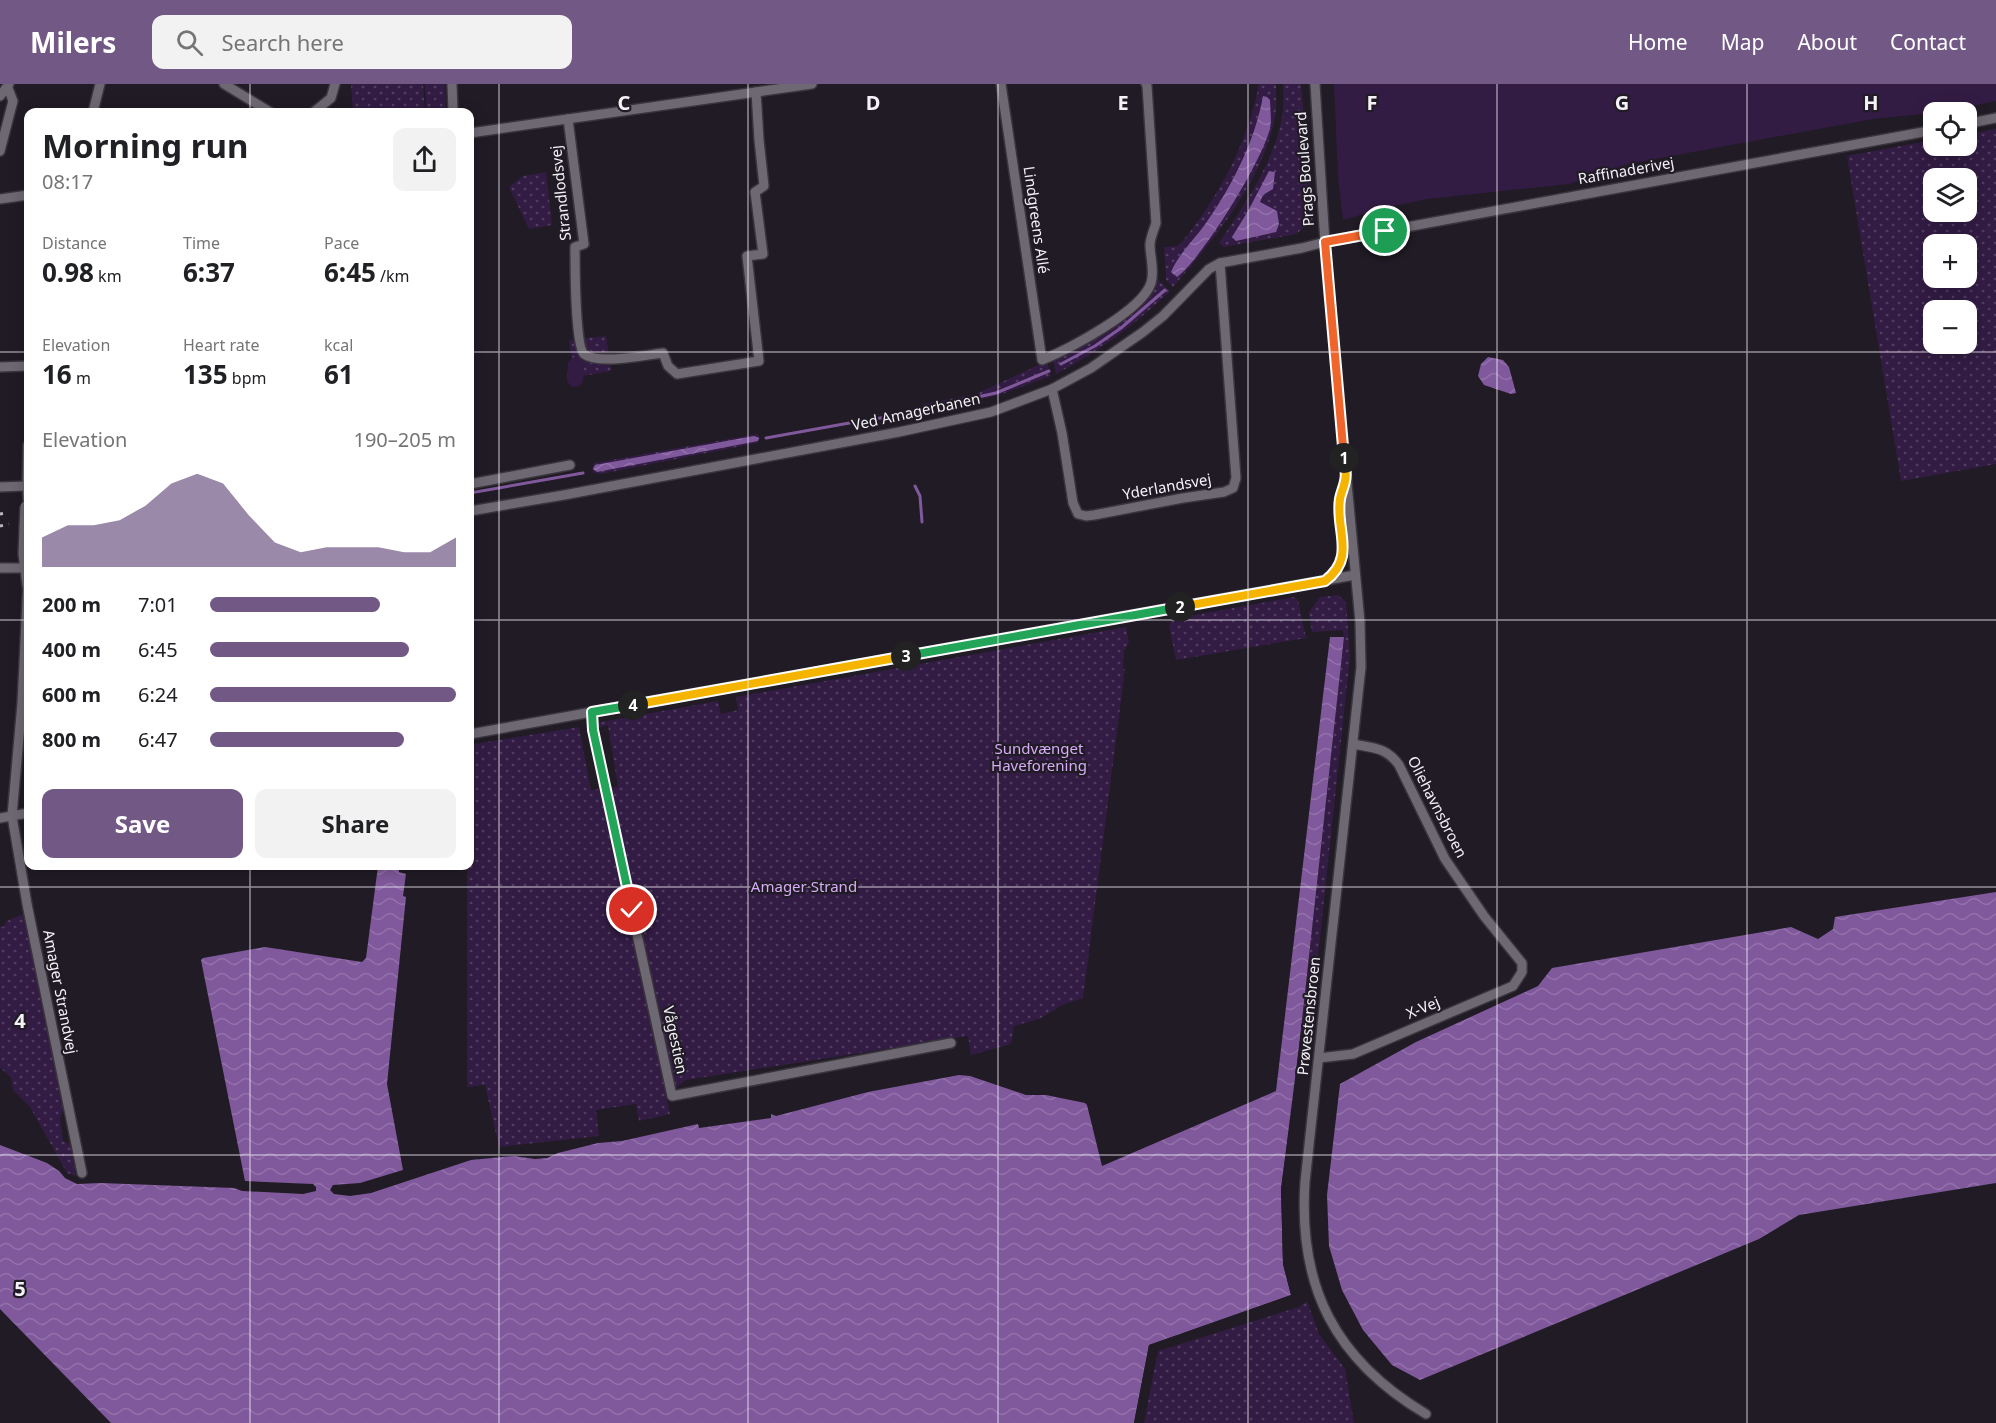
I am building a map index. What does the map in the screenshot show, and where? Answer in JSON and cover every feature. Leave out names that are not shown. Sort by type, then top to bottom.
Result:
[{"type":"street","points":[[94,108],[100,84]]},
{"type":"street","points":[[224,84],[263,108]]},
{"type":"street","points":[[319,108],[331,98],[335,84]]},
{"type":"street","points":[[452,84],[453,108]]},
{"type":"street","points":[[474,132],[812,84]]},
{"type":"street","name":"Lindgreens Allé","points":[[1001,84],[1042,360],[1073,347],[1118,317],[1146,293],[1152,280],[1150,243],[1156,223],[1148,86],[1146,84]]},
{"type":"street","name":"Prags Boulevard","points":[[1314,84],[1325,242],[1355,575]]},
{"type":"street","points":[[0,96],[8,86]]},
{"type":"street","points":[[0,151],[13,101],[8,86]]},
{"type":"street","name":"Strandlodsvej","points":[[568,119],[584,244],[575,247],[575,296],[580,349],[587,356],[607,359],[663,353],[668,366],[676,374],[759,361],[747,256],[763,254],[755,192],[764,186],[756,92]]},
{"type":"street","points":[[1977,122],[1996,118]]},
{"type":"street","name":"Raffinaderivej","points":[[1325,242],[1923,132]]},
{"type":"street","points":[[0,199],[24,196]]},
{"type":"street","points":[[1220,262],[1325,242]]},
{"type":"street","name":"Ved Amagerbanen","points":[[474,510],[945,423],[991,412],[1052,389],[1091,368],[1143,332],[1175,305],[1209,269],[1220,262]]},
{"type":"street","name":"Yderlandsvej","points":[[1052,389],[1062,433],[1073,503],[1078,514],[1094,516],[1224,492],[1233,488],[1236,478],[1220,262]]},
{"type":"street","points":[[0,366],[24,366]]},
{"type":"street","points":[[474,483],[570,465]]},
{"type":"street","points":[[1325,581],[1338,568],[1341,561],[1343,550],[1339,500],[1346,479]]},
{"type":"street","points":[[0,487],[24,495]]},
{"type":"street","points":[[0,568],[24,568]]},
{"type":"street","points":[[474,733],[1355,575]]},
{"type":"street","name":"Prøvestensbroen","points":[[1355,575],[1360,622],[1361,667],[1303,1213],[1305,1245],[1312,1275],[1323,1305],[1337,1332],[1356,1358],[1377,1380],[1426,1414]]},
{"type":"street","name":"Amager Strandvej","points":[[24,686],[12,816],[27,904],[82,1173]]},
{"type":"street","name":"Vågestien","points":[[592,712],[593,730],[672,1096],[951,1043]]},
{"type":"street","name":"Oliehavnsbroen","points":[[1353,744],[1382,749],[1391,754],[1399,765],[1445,859],[1484,916],[1522,963]]},
{"type":"street","points":[[0,818],[24,814]]},
{"type":"street","name":"X-Vej","points":[[1319,1058],[1353,1054],[1513,986],[1522,972],[1522,963]]},
{"type":"green space","points":[[351,84],[423,84],[425,108],[353,108]]},
{"type":"green space","points":[[425,84],[445,84],[446,108],[426,108]]},
{"type":"green space","points":[[1259,84],[1276,84],[1275,117],[1260,164],[1235,208],[1173,287],[1166,280],[1164,247],[1177,246],[1181,243],[1208,207],[1240,148]]},
{"type":"green space","points":[[1283,84],[1301,84],[1313,220],[1296,234],[1224,247],[1219,243],[1256,185],[1277,138],[1283,113]]},
{"type":"green space","points":[[1334,84],[1996,84],[1996,101],[1977,105],[1977,102],[1923,102],[1923,114],[1873,119],[1628,164],[1569,184],[1427,199],[1343,220],[1338,177]]},
{"type":"green space","points":[[1996,129],[1996,464],[1901,481],[1847,156],[1923,142],[1923,156],[1977,156],[1977,132]]},
{"type":"green space","points":[[546,172],[552,225],[529,229],[509,187],[523,176]]},
{"type":"green space","points":[[1157,279],[1170,291],[1116,337],[1056,374],[1053,359],[1069,353],[1106,331],[1150,297]]},
{"type":"green space","points":[[606,336],[611,371],[583,376],[583,381],[579,386],[572,387],[567,381],[568,363],[572,358],[569,340]]},
{"type":"green space","points":[[573,357],[581,360],[584,370],[581,383],[574,387],[567,381],[568,363]]},
{"type":"green space","points":[[1047,361],[1051,376],[1002,394],[924,413],[923,404],[976,394]]},
{"type":"green space","points":[[757,434],[760,438],[757,443],[601,474],[594,473],[592,469],[594,463]]},
{"type":"green space","points":[[1338,595],[1346,602],[1350,657],[1310,1031],[1301,1031],[1344,637],[1343,630],[1312,632],[1309,612],[1320,597]]},
{"type":"green space","points":[[1294,597],[1298,600],[1306,638],[1176,660],[1169,626],[1172,619]]},
{"type":"green space","points":[[1126,627],[1129,642],[1124,651],[1123,669],[1125,669],[1083,998],[1064,1004],[1039,1019],[1014,1026],[1011,1044],[971,1055],[968,1036],[686,1080],[666,1096],[670,1114],[639,1121],[636,1104],[596,1110],[599,1136],[499,1147],[485,1085],[467,1087],[467,870],[474,870],[474,744],[579,727],[591,790],[618,787],[608,725],[597,728],[596,723],[718,701],[721,714],[738,710],[736,697]]},
{"type":"green space","points":[[23,914],[59,1087],[63,1110],[60,1118],[63,1141],[70,1144],[76,1176],[67,1173],[30,1107],[13,1090],[11,1077],[0,1068],[0,926],[3,927],[7,921]]},
{"type":"green space","points":[[1307,1301],[1319,1334],[1345,1369],[1354,1423],[1144,1423],[1158,1351],[1299,1307]]},
{"type":"water","points":[[1263,96],[1270,100],[1271,125],[1256,162],[1216,230],[1188,267],[1177,277],[1171,272],[1174,265],[1216,209],[1241,162],[1254,130]]},
{"type":"water","points":[[1269,171],[1275,172],[1273,189],[1263,195],[1260,202],[1277,211],[1279,224],[1276,232],[1236,241],[1232,237]]},
{"type":"water","points":[[1488,357],[1503,360],[1509,367],[1516,393],[1511,394],[1484,385],[1478,376],[1481,364]]},
{"type":"water","points":[[754,436],[759,438],[758,441],[597,472],[593,469],[595,465]]},
{"type":"water","points":[[1330,637],[1344,637],[1294,1093],[1281,1189],[1283,1264],[1291,1295],[1149,1345],[1134,1423],[111,1423],[0,1309],[0,1145],[47,1163],[65,1178],[77,1184],[234,1188],[242,1191],[303,1194],[316,1191],[313,1184],[245,1181],[201,960],[265,947],[362,962],[366,958],[377,870],[399,870],[406,874],[403,896],[406,897],[387,1084],[403,1170],[360,1183],[333,1185],[330,1190],[334,1194],[350,1196],[371,1193],[471,1160],[514,1156],[547,1158],[598,1143],[622,1141],[698,1124],[699,1128],[771,1118],[771,1114],[776,1116],[868,1092],[959,1075],[970,1076],[1026,1095],[1046,1095],[1085,1103],[1102,1166],[1276,1091]]},
{"type":"water","points":[[1996,892],[1996,1183],[1799,1215],[1759,1239],[1420,1380],[1392,1365],[1363,1330],[1342,1290],[1329,1246],[1327,1195],[1340,1084],[1416,1042],[1538,986],[1552,968],[1791,927],[1818,939],[1833,929],[1835,917]]},
{"type":"pier","points":[[1301,1031],[1304,1031],[1284,1189],[1286,1264],[1294,1296],[1151,1347],[1137,1423],[1134,1423],[1149,1345],[1291,1295],[1283,1264],[1281,1189]]},
{"type":"waterway","points":[[1061,364],[1095,346],[1121,328],[1165,290]]},
{"type":"waterway","points":[[927,408],[996,393],[1049,371]]},
{"type":"waterway","points":[[875,419],[918,411]]},
{"type":"waterway","points":[[766,438],[866,420]]},
{"type":"waterway","points":[[474,492],[583,473]]},
{"type":"waterway","points":[[915,486],[920,496],[922,522]]},
{"type":"railway","points":[[0,514],[7,513]]},
{"type":"railway","points":[[0,526],[9,524]]},
{"type":"route","points":[[632,910],[593,730],[592,712],[1325,581],[1333,575],[1341,561],[1343,550],[1339,500],[1346,479],[1325,242],[1385,231]]},
{"type":"park label","name":"Sundvænget Haveforening","points":[[1039,758]]},
{"type":"park label","name":"Amager Strand","points":[[804,887]]}]
